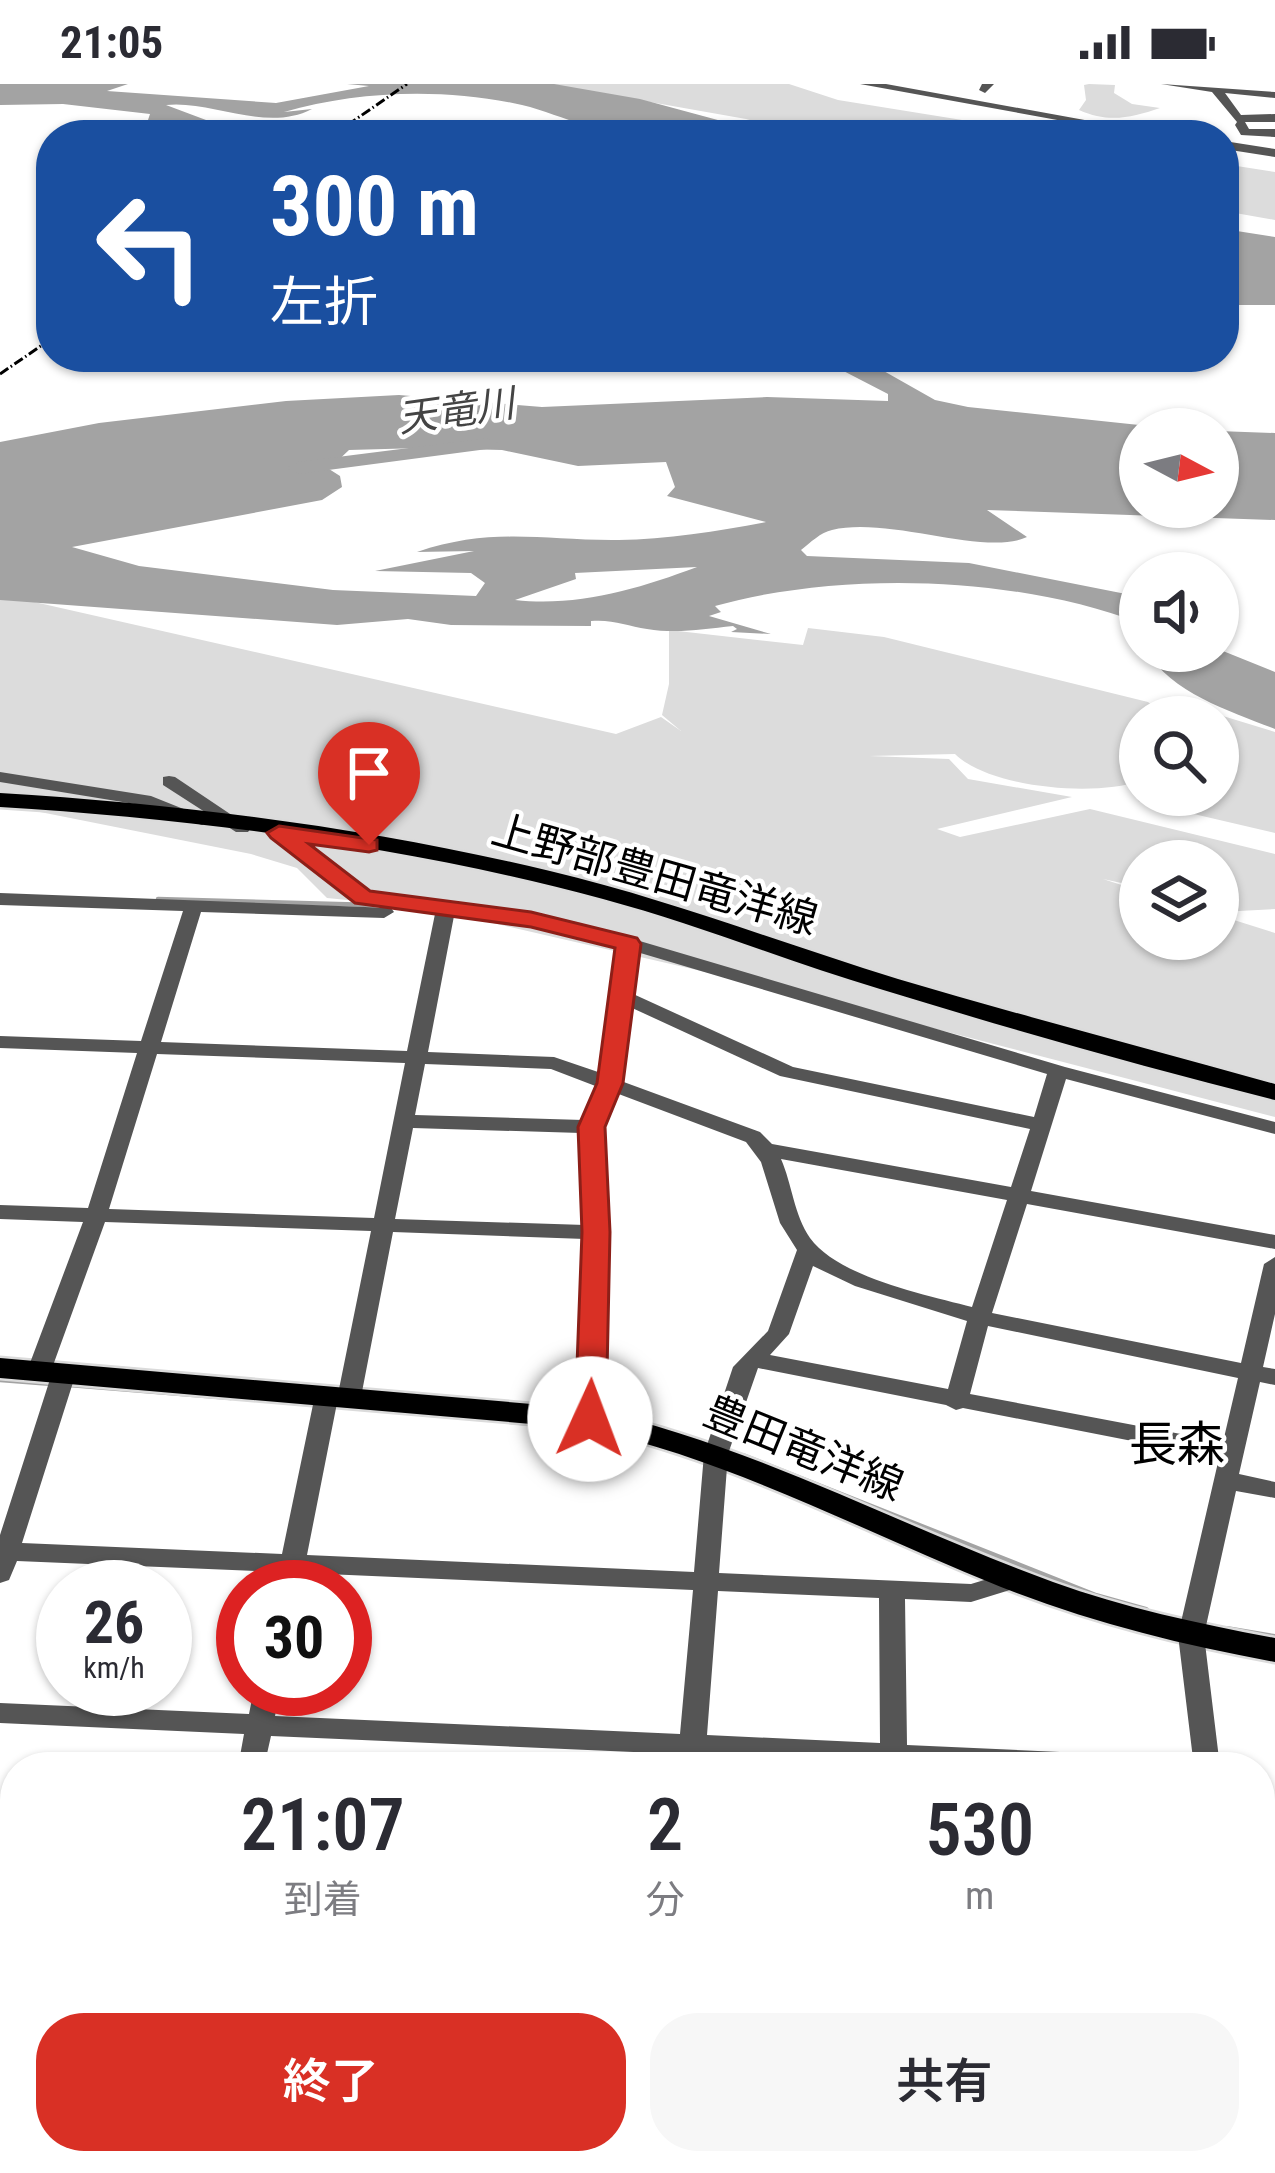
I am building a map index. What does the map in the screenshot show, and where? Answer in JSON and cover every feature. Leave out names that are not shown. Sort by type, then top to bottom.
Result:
[{"type":"main road","name":"上野部豊田竜洋線","points":[[0,800],[112,807],[414,850],[616,895],[890,984],[1275,1091]]},
{"type":"main road","name":"豊田竜洋線","points":[[0,1368],[590,1419],[632,1427],[716,1454],[1014,1580],[1125,1621],[1275,1650]]},
{"type":"street","points":[[866,84],[1074,120]]},
{"type":"street","points":[[1167,84],[1275,95]]},
{"type":"street","points":[[1218,92],[1238,120]]},
{"type":"street","points":[[1241,125],[1275,118]]},
{"type":"street","points":[[1239,122],[1246,140],[1239,141]]},
{"type":"street","points":[[1241,125],[1275,134]]},
{"type":"street","points":[[1239,146],[1275,154]]},
{"type":"street","points":[[0,777],[151,801],[202,820]]},
{"type":"street","points":[[169,781],[243,828]]},
{"type":"street","points":[[279,833],[363,897],[531,920],[628,944],[1058,1071],[1275,1128]]},
{"type":"street","points":[[0,899],[445,911]]},
{"type":"street","points":[[194,905],[96,1216],[2,1558],[216,1571]]},
{"type":"street","points":[[295,1560],[383,1225],[445,911]]},
{"type":"street","points":[[590,1419],[596,1232],[592,1127],[610,1083],[628,944]]},
{"type":"street","points":[[622,997],[787,1072],[1042,1125]]},
{"type":"street","points":[[0,1042],[554,1063],[753,1137],[769,1150],[1275,1242]]},
{"type":"street","points":[[956,1402],[976,1319],[1022,1198],[1058,1071]]},
{"type":"street","points":[[403,1121],[592,1127]]},
{"type":"street","points":[[769,1150],[794,1230],[808,1249],[847,1276],[976,1319],[1262,1375]]},
{"type":"street","points":[[0,1212],[596,1232]]},
{"type":"street","points":[[692,1752],[702,1584],[716,1454],[751,1359],[778,1334],[808,1249]]},
{"type":"street","points":[[1205,1752],[1191,1635],[1231,1452],[1262,1375],[1275,1264]]},
{"type":"street","points":[[751,1359],[1231,1452]]},
{"type":"street","points":[[1225,1480],[1275,1490]]},
{"type":"street","points":[[372,1578],[971,1593],[1014,1580]]},
{"type":"street","points":[[892,1590],[894,1752]]},
{"type":"street","points":[[0,1713],[260,1724],[638,1752]]},
{"type":"street","points":[[254,1752],[262,1716]]},
{"type":"shaded area","points":[[548,84],[789,84],[838,100],[963,120],[750,120]]},
{"type":"shaded area","points":[[1084,85],[1115,85],[1114,93],[1132,104],[1160,108],[1120,118],[1090,114],[1079,110],[1086,100]]},
{"type":"shaded area","points":[[1239,166],[1275,172],[1275,220],[1239,214]]},
{"type":"shaded area","points":[[0,599],[30,601],[616,734],[661,717],[681,731],[662,715],[669,684],[669,630],[803,645],[808,628],[884,637],[1124,696],[1119,696],[1119,786],[1070,788],[1017,782],[971,766],[955,754],[869,756],[949,759],[968,779],[1072,797],[937,829],[960,837],[1090,809],[1217,840],[1119,840],[1119,882],[1103,879],[1119,884],[1119,960],[1239,960],[1239,922],[1275,933],[1275,1117],[805,995],[428,908],[327,898],[297,868],[251,854],[0,804]]},
{"type":"shaded area","points":[[1239,721],[1275,732],[1275,833],[1202,816],[1239,816]]},
{"type":"shaded area","points":[[1239,845],[1275,854],[1275,909],[1239,911]]},
{"type":"water","points":[[0,84],[128,84],[107,91],[276,103],[369,86],[347,84],[554,84],[640,99],[718,120],[569,120],[522,105],[434,94],[342,99],[276,118],[166,105],[206,120],[148,120],[150,114],[63,104],[0,105]]},
{"type":"water","points":[[1239,231],[1275,237],[1275,305],[1239,305]]},
{"type":"water","points":[[845,372],[886,372],[935,400],[968,407],[1119,423],[1119,515],[987,510],[1027,537],[1009,542],[855,527],[816,538],[801,550],[807,556],[969,563],[1119,593],[1119,616],[1038,595],[927,583],[816,587],[715,606],[721,612],[709,616],[771,634],[731,632],[737,629],[733,626],[658,630],[599,621],[591,621],[591,626],[451,625],[408,619],[337,625],[0,600],[0,442],[99,423],[286,401],[399,395],[542,407],[767,397],[888,401],[888,394]],"holes":[[[349,450],[502,450],[578,466],[666,462],[675,487],[667,496],[766,522],[637,539],[470,539],[417,552],[474,551],[375,571],[471,573],[485,583],[476,596],[333,590],[139,566],[72,547],[322,500],[342,487],[340,476],[329,469]],[[697,567],[608,594],[562,601],[515,600],[576,579],[575,573]]]},
{"type":"water","points":[[1239,432],[1275,433],[1275,520],[1239,519]]},
{"type":"water","points":[[1239,657],[1275,672],[1275,729],[1239,715],[1239,696],[1199,696],[1164,672],[1239,672]]},
{"type":"waterway","name":"天竜川","points":[[298,468],[488,444]]},
{"type":"waterway","points":[[158,899],[374,905]]},
{"type":"waterway","points":[[0,1380],[52,1384]]},
{"type":"waterway","points":[[69,1385],[231,1398]]},
{"type":"waterway","points":[[511,1422],[596,1430]]},
{"type":"waterway","points":[[743,1456],[1096,1596],[1146,1610]]},
{"type":"waterway","points":[[1227,1629],[1275,1637]]},
{"type":"railway","points":[[355,120],[407,84]]},
{"type":"railway","points":[[0,374],[36,349]]},
{"type":"district","name":"長森","points":[[1177,1444]]},
{"type":"route","points":[[369,845],[279,833],[363,897],[531,920],[628,944],[610,1083],[592,1127],[596,1232],[590,1419]]}]
